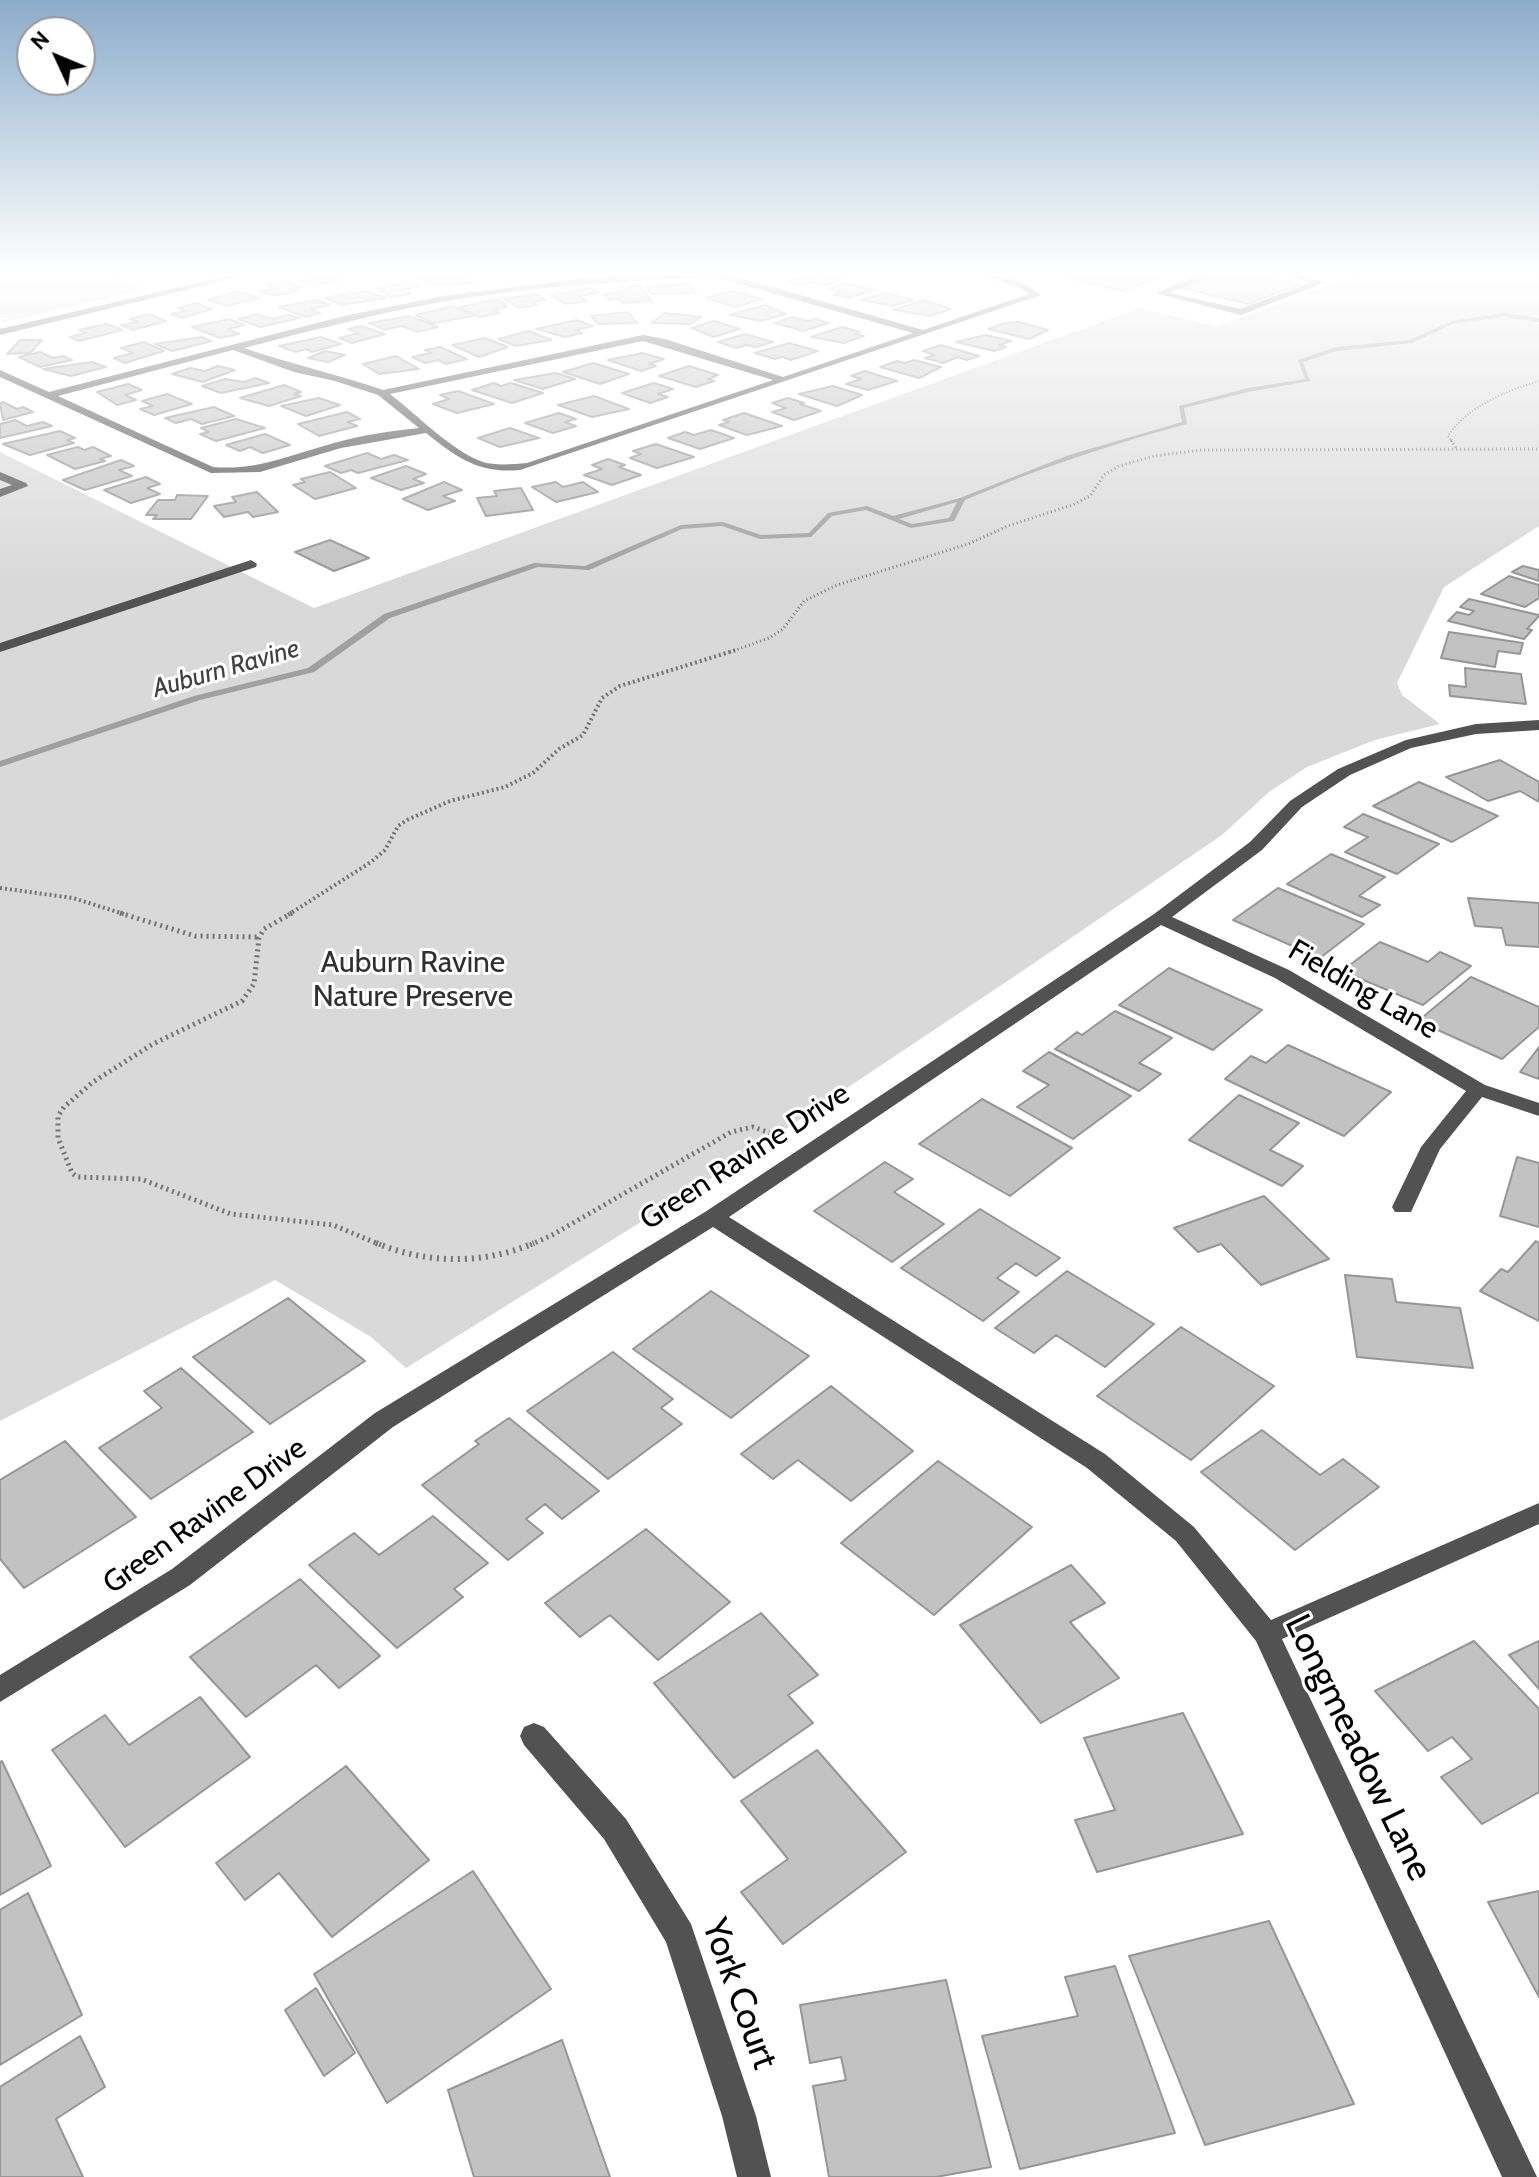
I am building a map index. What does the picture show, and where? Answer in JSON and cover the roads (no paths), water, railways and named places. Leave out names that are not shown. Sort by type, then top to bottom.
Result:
[{"type":"street","points":[[6,376],[211,470],[234,474],[263,470],[338,445],[425,430]]},
{"type":"street","points":[[48,395],[123,376]]},
{"type":"street","points":[[325,376],[382,393],[425,430],[475,465],[501,469],[529,466],[796,376]]},
{"type":"street","points":[[382,393],[465,376]]},
{"type":"street","points":[[769,376],[783,380]]},
{"type":"street","points":[[0,475],[22,486],[0,493]]},
{"type":"street","points":[[0,648],[251,564]]},
{"type":"street","name":"Green Ravine Drive","points":[[0,1690],[181,1577],[384,1420],[713,1217],[1160,918],[1256,846],[1296,804],[1344,772],[1406,745],[1476,729],[1539,725]]},
{"type":"street","name":"Fielding Lane","points":[[1160,918],[1282,974],[1478,1089],[1539,1110]]},
{"type":"street","points":[[1403,1207],[1431,1147],[1478,1089]]},
{"type":"street","name":"Longmeadow Lane","points":[[713,1217],[1096,1461],[1185,1534],[1266,1634],[1520,2177]]},
{"type":"street","points":[[1266,1634],[1539,1513]]},
{"type":"street","name":"York Court","points":[[534,1736],[615,1829],[680,1935],[739,2116],[754,2177]]},
{"type":"waterway","name":"Auburn Ravine","points":[[962,499],[1072,456],[1185,423],[1181,407],[1248,390],[1308,380],[1306,376]]},
{"type":"waterway","name":"Auburn Ravine","points":[[0,764],[197,698],[311,670],[387,616],[537,565],[586,568],[681,527],[723,524],[760,537],[811,535],[830,514],[867,508],[911,526],[952,520],[962,499]]},
{"type":"waterway","points":[[895,518],[962,499]]},
{"type":"park label","name":"Auburn Ravine Nature Preserve","points":[[413,980]]}]
